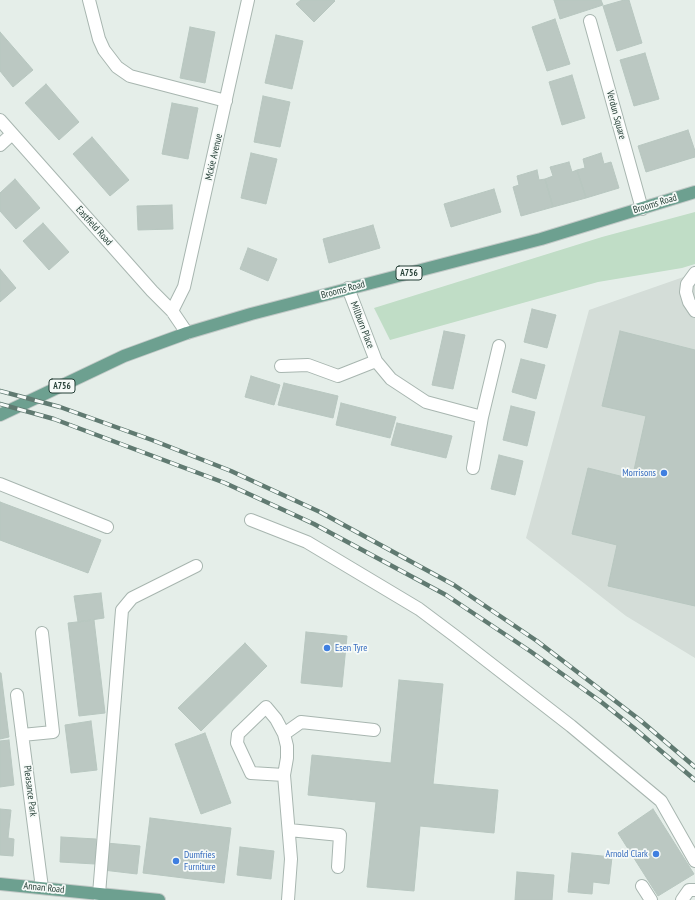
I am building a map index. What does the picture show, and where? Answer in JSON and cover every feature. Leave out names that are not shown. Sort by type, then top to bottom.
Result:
[{"type":"main road","name":"Brooms Road","points":[[0,415],[124,356],[187,333],[348,288],[541,239],[695,192]]},
{"type":"main road","name":"Annan Road","points":[[0,884],[42,888],[99,897],[159,900]]},
{"type":"street","points":[[89,0],[99,39],[104,50],[117,67],[130,76],[226,102]]},
{"type":"street","name":"Mckie Avenue","points":[[172,311],[184,287],[248,0]]},
{"type":"street","name":"Verdun Square","points":[[590,21],[642,209]]},
{"type":"street","name":"Eastfield Road","points":[[0,120],[152,291],[172,311],[187,333]]},
{"type":"street","points":[[0,145],[12,134]]},
{"type":"street","points":[[695,273],[687,284],[686,292],[689,302],[695,311]]},
{"type":"street","name":"Millburn Place","points":[[348,288],[376,361],[391,379],[426,402],[482,417]]},
{"type":"street","points":[[473,468],[482,417],[499,346]]},
{"type":"street","name":"Millburn Place","points":[[281,366],[308,365],[338,376],[376,361]]},
{"type":"street","points":[[0,484],[107,527]]},
{"type":"street","points":[[251,520],[307,542],[419,609],[455,636],[571,726],[661,801],[695,861]]},
{"type":"street","points":[[99,897],[122,610],[132,598],[196,566]]},
{"type":"street","points":[[22,735],[53,732],[42,633]]},
{"type":"street","name":"Pleasance Park","points":[[17,695],[42,888]]},
{"type":"street","points":[[284,775],[251,774],[237,743],[238,734],[266,707],[276,719],[284,734],[287,746],[284,775],[291,859],[288,900]]},
{"type":"street","points":[[284,734],[301,722],[374,730]]},
{"type":"street","points":[[289,830],[340,835],[338,867]]},
{"type":"street","points":[[642,886],[651,900]]},
{"type":"street","points":[[682,900],[689,890],[695,890]]},
{"type":"shaded area","points":[[695,273],[695,658],[626,616],[526,538],[589,310]]},
{"type":"green space","points":[[695,212],[695,264],[682,268],[598,282],[390,340],[374,308],[602,237]]},
{"type":"building","points":[[301,0],[335,1],[314,22],[296,4]]},
{"type":"building","points":[[554,0],[601,0],[603,5],[560,19]]},
{"type":"building","points":[[629,0],[642,43],[617,51],[603,6]]},
{"type":"building","points":[[555,19],[570,64],[547,71],[532,27]]},
{"type":"building","points":[[190,27],[215,32],[205,83],[180,78]]},
{"type":"building","points":[[0,32],[33,70],[13,87],[0,71]]},
{"type":"building","points":[[276,35],[303,41],[292,89],[265,83]]},
{"type":"building","points":[[645,53],[659,99],[634,106],[620,60]]},
{"type":"building","points":[[572,75],[585,118],[562,125],[549,82]]},
{"type":"building","points":[[46,84],[79,122],[59,140],[25,103]]},
{"type":"building","points":[[263,96],[290,102],[280,147],[254,142]]},
{"type":"building","points":[[172,103],[198,108],[188,159],[162,154]]},
{"type":"building","points":[[688,130],[695,151],[695,157],[646,172],[638,146]]},
{"type":"building","points":[[92,137],[129,180],[110,196],[73,154]]},
{"type":"building","points":[[251,153],[277,159],[266,204],[241,198]]},
{"type":"building","points":[[601,153],[604,164],[611,162],[619,188],[586,198],[577,170],[585,168],[583,159]]},
{"type":"building","points":[[569,162],[572,172],[577,170],[586,198],[553,207],[545,179],[553,176],[550,167]]},
{"type":"building","points":[[537,170],[539,180],[545,179],[553,207],[521,216],[513,187],[519,185],[517,176]]},
{"type":"building","points":[[15,179],[40,208],[16,229],[0,211],[0,193]]},
{"type":"building","points":[[494,189],[501,212],[451,227],[444,204]]},
{"type":"building","points":[[172,205],[173,229],[138,230],[137,206]]},
{"type":"building","points":[[43,223],[69,252],[49,270],[23,241]]},
{"type":"building","points":[[373,225],[380,248],[329,263],[323,239]]},
{"type":"building","points":[[248,248],[277,259],[268,281],[240,269]]},
{"type":"building","points":[[0,269],[16,288],[0,302]]},
{"type":"building","points":[[532,309],[556,315],[547,348],[524,342]]},
{"type":"building","points":[[444,331],[465,335],[453,389],[432,385]]},
{"type":"building","name":"Morrisons","points":[[620,331],[695,350],[695,606],[608,586],[617,545],[572,534],[588,468],[632,479],[646,416],[602,406]]},
{"type":"building","points":[[521,359],[545,365],[536,399],[512,392]]},
{"type":"building","points":[[251,376],[280,385],[274,405],[245,397]]},
{"type":"building","points":[[284,383],[338,396],[333,418],[278,405]]},
{"type":"building","points":[[341,403],[396,417],[390,438],[336,425]]},
{"type":"building","points":[[511,406],[535,412],[527,446],[503,440]]},
{"type":"building","points":[[397,423],[452,436],[446,458],[391,445]]},
{"type":"building","points":[[499,455],[523,461],[515,495],[491,489]]},
{"type":"building","points":[[0,502],[101,540],[88,573],[0,540]]},
{"type":"building","points":[[101,593],[104,618],[78,622],[74,596]]},
{"type":"building","points":[[94,620],[105,713],[79,716],[68,623]]},
{"type":"building","points":[[306,632],[347,636],[342,687],[301,683]]},
{"type":"building","points":[[245,643],[267,666],[201,731],[178,708]]},
{"type":"building","points":[[0,673],[9,737],[0,739]]},
{"type":"building","points":[[399,680],[443,684],[433,784],[498,790],[494,833],[420,826],[414,891],[367,887],[376,802],[308,795],[312,755],[391,763]]},
{"type":"building","points":[[91,721],[97,770],[71,773],[65,725]]},
{"type":"building","points":[[205,733],[231,803],[201,814],[175,744]]},
{"type":"building","points":[[9,740],[14,785],[0,787],[0,741]]},
{"type":"building","points":[[0,809],[11,810],[8,838],[14,839],[13,856],[0,855]]},
{"type":"building","name":"Arnold Clark","points":[[653,809],[694,874],[658,896],[618,833]]},
{"type":"building","points":[[150,818],[231,828],[224,883],[143,873]]},
{"type":"building","points":[[61,837],[96,839],[95,864],[60,862]]},
{"type":"building","points":[[106,843],[140,846],[137,874],[103,870]]},
{"type":"building","points":[[240,847],[274,851],[271,879],[237,875]]},
{"type":"building","points":[[572,853],[612,857],[609,884],[593,882],[592,894],[568,892]]},
{"type":"building","points":[[517,872],[554,875],[552,900],[515,900]]},
{"type":"railway","points":[[0,391],[60,407],[152,440],[231,471],[320,512],[454,585],[537,641],[640,720],[695,767]]},
{"type":"railway","points":[[0,404],[54,419],[225,483],[314,524],[446,595],[530,651],[600,701],[695,780]]},
{"type":"place","name":"Morrisons","points":[[664,473]]},
{"type":"place","name":"Esen Tyre","points":[[327,648]]},
{"type":"place","name":"Arnold Clark","points":[[656,854]]},
{"type":"place","name":"Dumfries Furniture","points":[[176,861]]}]
